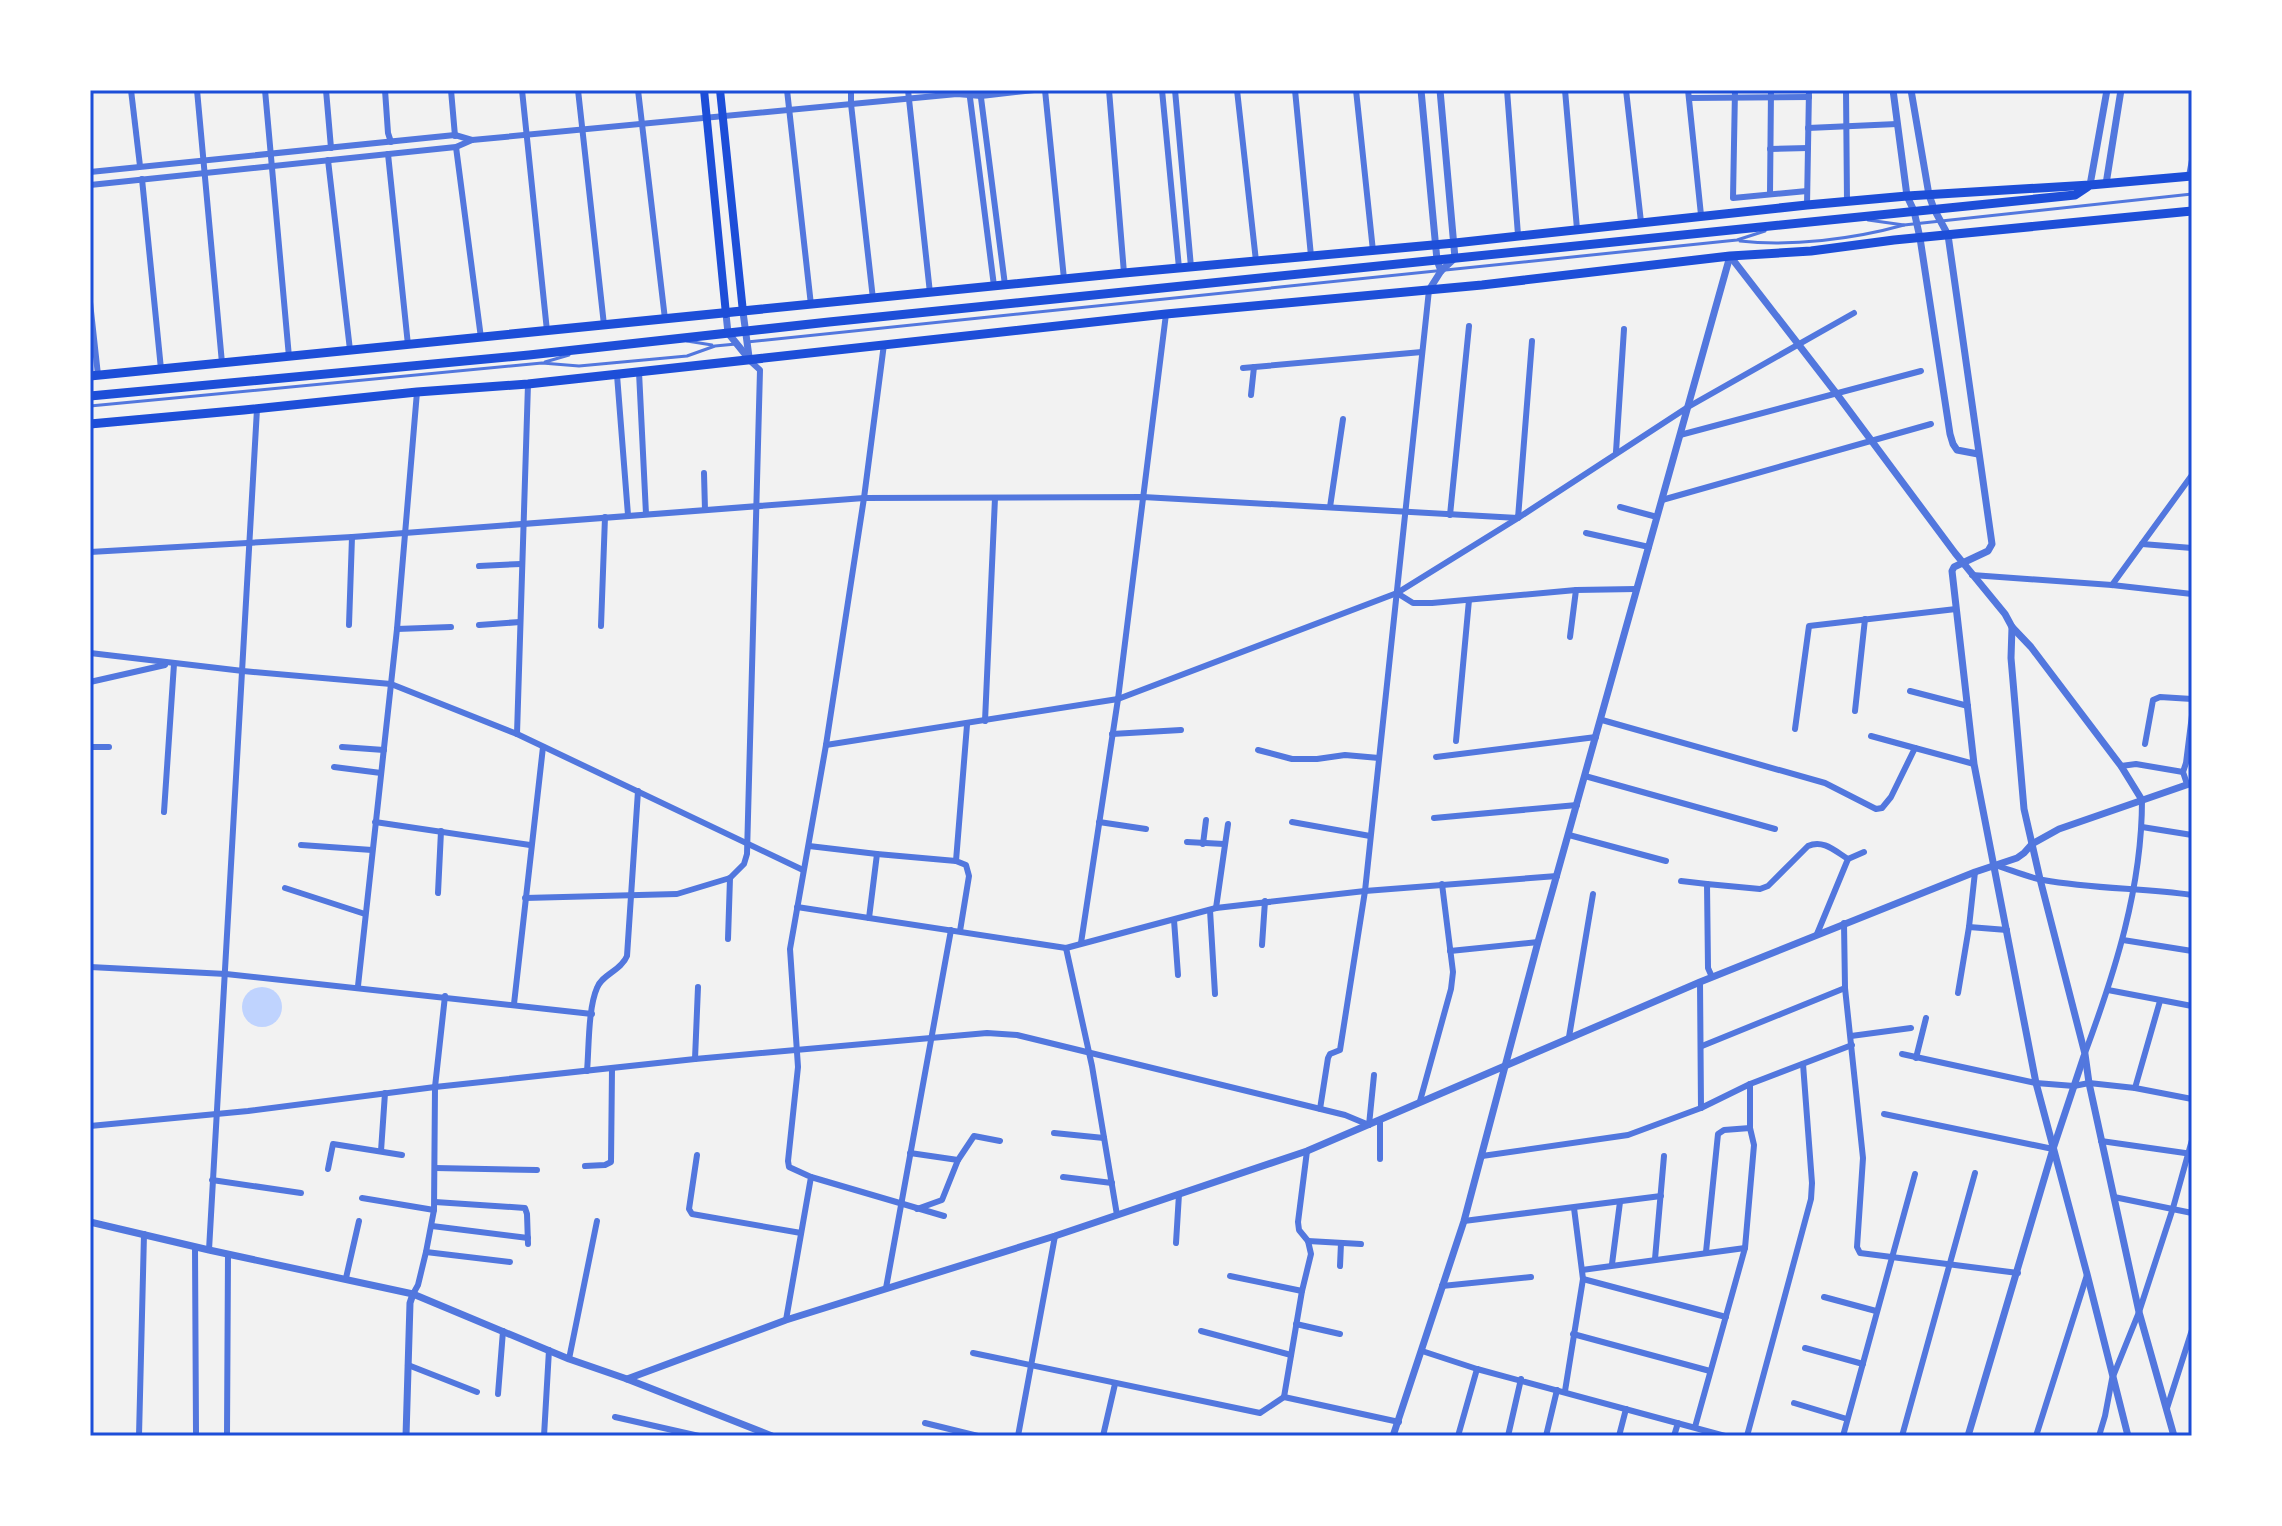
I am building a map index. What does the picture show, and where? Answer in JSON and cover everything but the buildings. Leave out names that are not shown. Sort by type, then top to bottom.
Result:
[{"type":"main road","points":[[704,90],[726,314]]},
{"type":"main road","points":[[720,90],[743,312]]},
{"type":"main road","points":[[94,375],[1435,245],[1701,215],[1907,196],[2190,176]]},
{"type":"main road","points":[[90,396],[529,355],[2075,195],[2090,185]]},
{"type":"main road","points":[[90,424],[617,375],[1166,314],[2192,211]]},
{"type":"street","points":[[131,90],[140,166]]},
{"type":"street","points":[[197,90],[222,363]]},
{"type":"street","points":[[265,90],[289,357]]},
{"type":"street","points":[[326,90],[331,148]]},
{"type":"street","points":[[385,90],[391,142]]},
{"type":"street","points":[[451,90],[481,338]]},
{"type":"street","points":[[522,90],[547,331]]},
{"type":"street","points":[[578,90],[604,325]]},
{"type":"street","points":[[638,90],[665,319]]},
{"type":"street","points":[[787,90],[811,305]]},
{"type":"street","points":[[851,90],[873,299]]},
{"type":"street","points":[[90,185],[456,147],[472,140],[851,104],[908,94],[1034,90]]},
{"type":"street","points":[[1045,90],[1064,279]]},
{"type":"street","points":[[1109,90],[1124,273]]},
{"type":"street","points":[[1162,90],[1179,268]]},
{"type":"street","points":[[1175,90],[1191,267]]},
{"type":"street","points":[[1237,90],[1256,261]]},
{"type":"street","points":[[1295,90],[1311,256]]},
{"type":"street","points":[[1356,90],[1373,251]]},
{"type":"street","points":[[1421,90],[1435,245],[1441,271]]},
{"type":"street","points":[[1320,1109],[1328,1058],[1340,1050],[1365,891],[1429,290],[1441,271],[1455,258],[1440,90]]},
{"type":"street","points":[[1507,90],[1518,235]]},
{"type":"street","points":[[1565,90],[1577,229]]},
{"type":"street","points":[[1626,90],[1641,222]]},
{"type":"street","points":[[1846,90],[1847,202]]},
{"type":"street","points":[[1893,90],[1907,196],[1920,238],[1953,444],[1957,450],[1978,454]]},
{"type":"street","points":[[1911,90],[1929,195],[1948,235],[1992,544],[1988,551],[1954,567],[1952,571],[1974,764],[2036,1083],[2128,1436]]},
{"type":"street","points":[[2090,185],[2107,90]]},
{"type":"street","points":[[2106,184],[2121,90]]},
{"type":"street","points":[[969,93],[994,286]]},
{"type":"street","points":[[980,93],[1005,285]]},
{"type":"street","points":[[908,94],[930,293]]},
{"type":"street","points":[[1701,215],[1688,94],[1809,94],[1807,205]]},
{"type":"street","points":[[1735,94],[1733,198],[1807,191]]},
{"type":"street","points":[[1770,194],[1771,94]]},
{"type":"street","points":[[1808,128],[1897,124]]},
{"type":"street","points":[[90,172],[455,135],[472,140]]},
{"type":"street","points":[[1899,138],[1918,135]]},
{"type":"street","points":[[1770,149],[1808,148]]},
{"type":"street","points":[[388,154],[408,345]]},
{"type":"street","points":[[328,160],[350,350]]},
{"type":"street","points":[[2190,176],[2192,160]]},
{"type":"street","points":[[142,179],[161,369]]},
{"type":"street","points":[[1730,256],[1963,564],[2031,647],[2121,766],[2142,800],[2142,827],[2123,940],[2053,1149],[1968,1436]]},
{"type":"street","points":[[1393,1436],[1464,1221],[1504,1065],[1730,256]]},
{"type":"street","points":[[90,302],[94,375]]},
{"type":"street","points":[[743,312],[749,359]]},
{"type":"street","points":[[826,745],[1118,699],[1397,593],[1688,407],[1854,313]]},
{"type":"street","points":[[525,898],[677,894],[730,878],[744,864],[747,854],[760,370],[728,333],[726,314]]},
{"type":"street","points":[[1081,943],[1118,699],[1166,314]]},
{"type":"street","points":[[1450,515],[1469,326]]},
{"type":"street","points":[[1616,452],[1624,329]]},
{"type":"street","points":[[1518,518],[1532,341]]},
{"type":"street","points":[[885,344],[826,745],[790,949],[798,1067],[788,1161],[789,1167],[811,1177],[944,1216]]},
{"type":"street","points":[[1243,368],[1422,352]]},
{"type":"street","points":[[1251,395],[1254,367]]},
{"type":"street","points":[[1680,435],[1921,371]]},
{"type":"street","points":[[639,372],[646,514]]},
{"type":"street","points":[[617,375],[628,515]]},
{"type":"street","points":[[517,734],[528,384]]},
{"type":"street","points":[[358,986],[407,532],[417,392]]},
{"type":"street","points":[[209,1250],[257,409]]},
{"type":"street","points":[[1330,507],[1343,419]]},
{"type":"street","points":[[1662,500],[1931,424]]},
{"type":"street","points":[[704,473],[705,510]]},
{"type":"street","points":[[2112,585],[2192,475]]},
{"type":"street","points":[[90,552],[352,537],[864,498],[1143,497],[1518,518]]},
{"type":"street","points":[[985,721],[995,498]]},
{"type":"street","points":[[1620,507],[1657,517]]},
{"type":"street","points":[[601,626],[605,517]]},
{"type":"street","points":[[1586,533],[1649,547]]},
{"type":"street","points":[[349,625],[352,537]]},
{"type":"street","points":[[2142,544],[2192,548]]},
{"type":"street","points":[[479,566],[521,564]]},
{"type":"street","points":[[1972,575],[2192,594]]},
{"type":"street","points":[[1397,593],[1413,603],[1576,590],[1636,589]]},
{"type":"street","points":[[1570,637],[1576,590]]},
{"type":"street","points":[[1456,741],[1469,600]]},
{"type":"street","points":[[1795,729],[1809,626],[1956,609]]},
{"type":"street","points":[[1855,711],[1865,619]]},
{"type":"street","points":[[479,625],[520,622]]},
{"type":"street","points":[[397,629],[451,627]]},
{"type":"street","points":[[2012,627],[2011,658],[2024,809],[2085,1054],[2139,1312],[2174,1436]]},
{"type":"street","points":[[90,653],[172,664],[391,684],[517,734],[803,870]]},
{"type":"street","points":[[90,682],[172,664]]},
{"type":"street","points":[[164,812],[172,664]]},
{"type":"street","points":[[1910,691],[1968,706]]},
{"type":"street","points":[[2145,744],[2153,700],[2160,697],[2192,699]]},
{"type":"street","points":[[627,1379],[786,1320],[1055,1236],[1307,1151],[1712,977],[1993,864],[2017,858],[2032,844],[2059,829],[2190,784],[2183,772],[2192,715]]},
{"type":"street","points":[[1602,720],[1825,783],[1876,809],[1882,808],[1891,797],[1915,748]]},
{"type":"street","points":[[956,861],[967,725]]},
{"type":"street","points":[[1112,734],[1181,730]]},
{"type":"street","points":[[1871,736],[1974,764]]},
{"type":"street","points":[[1436,757],[1596,737]]},
{"type":"street","points":[[90,747],[109,747]]},
{"type":"street","points":[[342,747],[384,750]]},
{"type":"street","points":[[514,1004],[543,747]]},
{"type":"street","points":[[1258,750],[1292,759],[1345,755],[1379,758]]},
{"type":"street","points":[[2121,766],[2136,764],[2183,772]]},
{"type":"street","points":[[334,767],[381,773]]},
{"type":"street","points":[[1585,776],[1775,829]]},
{"type":"street","points":[[587,1071],[597,987],[624,964],[627,956],[638,791]]},
{"type":"street","points":[[1434,818],[1577,805]]},
{"type":"street","points":[[1203,844],[1206,820]]},
{"type":"street","points":[[375,822],[530,845]]},
{"type":"street","points":[[1099,822],[1146,829]]},
{"type":"street","points":[[1292,822],[1370,836]]},
{"type":"street","points":[[1215,994],[1213,909],[1228,824]]},
{"type":"street","points":[[2142,827],[2192,835]]},
{"type":"street","points":[[438,893],[441,831]]},
{"type":"street","points":[[1569,835],[1666,861]]},
{"type":"street","points":[[1187,842],[1224,844]]},
{"type":"street","points":[[1681,881],[1760,889],[1768,886],[1814,843],[1823,843],[1848,859]]},
{"type":"street","points":[[301,845],[372,850]]},
{"type":"street","points":[[809,846],[956,861],[966,865],[969,876],[960,931]]},
{"type":"street","points":[[1817,934],[1848,859],[1864,852]]},
{"type":"street","points":[[869,918],[877,854]]},
{"type":"street","points":[[1993,864],[2040,879],[2119,890],[2144,888],[2192,895]]},
{"type":"street","points":[[1958,993],[1975,872]]},
{"type":"street","points":[[797,907],[1066,948],[1213,909],[1265,901],[1557,876]]},
{"type":"street","points":[[728,939],[730,878]]},
{"type":"street","points":[[1420,1101],[1453,972],[1442,884]]},
{"type":"street","points":[[1707,884],[1708,968],[1712,977]]},
{"type":"street","points":[[285,888],[365,914]]},
{"type":"street","points":[[1569,1037],[1593,894]]},
{"type":"street","points":[[1262,945],[1265,901]]},
{"type":"street","points":[[1174,920],[1178,975]]},
{"type":"street","points":[[1844,923],[1845,988],[1863,1158],[1857,1247],[1860,1253],[2018,1273]]},
{"type":"street","points":[[1969,927],[2007,930]]},
{"type":"street","points":[[886,1288],[951,930]]},
{"type":"street","points":[[2123,940],[2192,951]]},
{"type":"street","points":[[1450,951],[1538,942]]},
{"type":"street","points":[[1066,948],[1090,1053],[1117,1215]]},
{"type":"street","points":[[90,967],[226,974],[358,986],[592,1014]]},
{"type":"street","points":[[1700,982],[1701,1108]]},
{"type":"street","points":[[695,1059],[698,987]]},
{"type":"street","points":[[1702,1046],[1845,988]]},
{"type":"street","points":[[2108,990],[2192,1006]]},
{"type":"street","points":[[406,1436],[410,1303],[418,1285],[432,1226],[435,1087],[445,996]]},
{"type":"street","points":[[2135,1088],[2160,1001]]},
{"type":"street","points":[[1916,1058],[1926,1018]]},
{"type":"street","points":[[1851,1036],[1911,1028]]},
{"type":"street","points":[[90,1126],[695,1059],[987,1033],[1017,1035],[1345,1115],[1369,1125]]},
{"type":"street","points":[[1482,1156],[1628,1135],[1852,1045]]},
{"type":"street","points":[[1902,1054],[2036,1083],[2074,1086],[2089,1083],[2192,1099]]},
{"type":"street","points":[[1747,1436],[1811,1199],[1803,1064]]},
{"type":"street","points":[[585,1166],[611,1162],[612,1069]]},
{"type":"street","points":[[1369,1125],[1374,1075]]},
{"type":"street","points":[[1695,1427],[1745,1248],[1754,1145],[1750,1128],[1750,1084]]},
{"type":"street","points":[[381,1151],[385,1093]]},
{"type":"street","points":[[1884,1114],[2053,1149]]},
{"type":"street","points":[[1380,1120],[1380,1159]]},
{"type":"street","points":[[1706,1252],[1718,1134],[1724,1130],[1750,1128]]},
{"type":"street","points":[[1054,1133],[1104,1138]]},
{"type":"street","points":[[917,1209],[942,1200],[958,1160],[974,1136],[1000,1141]]},
{"type":"street","points":[[2099,1436],[2112,1379],[2139,1312],[2192,1140]]},
{"type":"street","points":[[2101,1141],[2190,1154]]},
{"type":"street","points":[[328,1169],[333,1144],[402,1155]]},
{"type":"street","points":[[1284,1397],[1311,1254],[1298,1222],[1307,1151]]},
{"type":"street","points":[[910,1153],[958,1160]]},
{"type":"street","points":[[697,1155],[689,1209],[692,1214],[801,1233]]},
{"type":"street","points":[[1655,1259],[1664,1156]]},
{"type":"street","points":[[435,1168],[537,1170]]},
{"type":"street","points":[[1902,1436],[1975,1173]]},
{"type":"street","points":[[1843,1436],[1915,1174]]},
{"type":"street","points":[[786,1320],[811,1177]]},
{"type":"street","points":[[1063,1177],[1112,1183]]},
{"type":"street","points":[[212,1180],[301,1193]]},
{"type":"street","points":[[1176,1243],[1179,1194]]},
{"type":"street","points":[[1464,1221],[1661,1196]]},
{"type":"street","points":[[2114,1197],[2192,1213]]},
{"type":"street","points":[[362,1198],[434,1206],[525,1208],[528,1241],[432,1226]]},
{"type":"street","points":[[1612,1264],[1620,1202]]},
{"type":"street","points":[[1546,1436],[1561,1391],[1583,1279],[1574,1208]]},
{"type":"street","points":[[346,1278],[359,1221]]},
{"type":"street","points":[[569,1359],[597,1221]]},
{"type":"street","points":[[90,1222],[413,1294],[569,1359],[767,1435]]},
{"type":"street","points":[[139,1436],[144,1234]]},
{"type":"street","points":[[1018,1436],[1055,1236]]},
{"type":"street","points":[[1308,1241],[1361,1244]]},
{"type":"street","points":[[1340,1266],[1341,1243]]},
{"type":"street","points":[[195,1247],[196,1432]]},
{"type":"street","points":[[1582,1270],[1745,1248]]},
{"type":"street","points":[[426,1252],[510,1262]]},
{"type":"street","points":[[227,1436],[228,1254]]},
{"type":"street","points":[[2036,1436],[2087,1274]]},
{"type":"street","points":[[1230,1276],[1302,1291]]},
{"type":"street","points":[[1442,1286],[1531,1277]]},
{"type":"street","points":[[1583,1279],[1726,1317]]},
{"type":"street","points":[[1824,1297],[1876,1311]]},
{"type":"street","points":[[1296,1324],[1340,1334]]},
{"type":"street","points":[[2167,1408],[2192,1330]]},
{"type":"street","points":[[498,1394],[503,1331]]},
{"type":"street","points":[[1201,1331],[1291,1355]]},
{"type":"street","points":[[1573,1334],[1710,1371]]},
{"type":"street","points":[[1805,1348],[1863,1364]]},
{"type":"street","points":[[544,1436],[549,1350]]},
{"type":"street","points":[[1422,1351],[1723,1436]]},
{"type":"street","points":[[973,1353],[1260,1413],[1284,1397],[1399,1422]]},
{"type":"street","points":[[408,1365],[477,1392]]},
{"type":"street","points":[[1458,1436],[1477,1369]]},
{"type":"street","points":[[1508,1436],[1521,1379]]},
{"type":"street","points":[[1103,1436],[1115,1384]]},
{"type":"street","points":[[1794,1403],[1847,1419]]},
{"type":"street","points":[[1619,1436],[1626,1409]]},
{"type":"street","points":[[615,1417],[699,1436]]},
{"type":"street","points":[[925,1423],[978,1436]]},
{"type":"street","points":[[1674,1436],[1678,1423]]},
{"type":"lane","points":[[1737,240],[1768,244],[1869,234],[1904,225],[2192,194]]},
{"type":"lane","points":[[90,406],[542,363],[579,366],[687,356],[715,346],[1737,240],[1770,229],[1868,220],[1904,225]]},
{"type":"lane","points":[[542,363],[578,352],[685,341],[715,346]]},
{"type":"water","points":[[262,987],[276,993],[282,1007],[276,1021],[262,1027],[248,1021],[242,1007],[248,993]]}]
